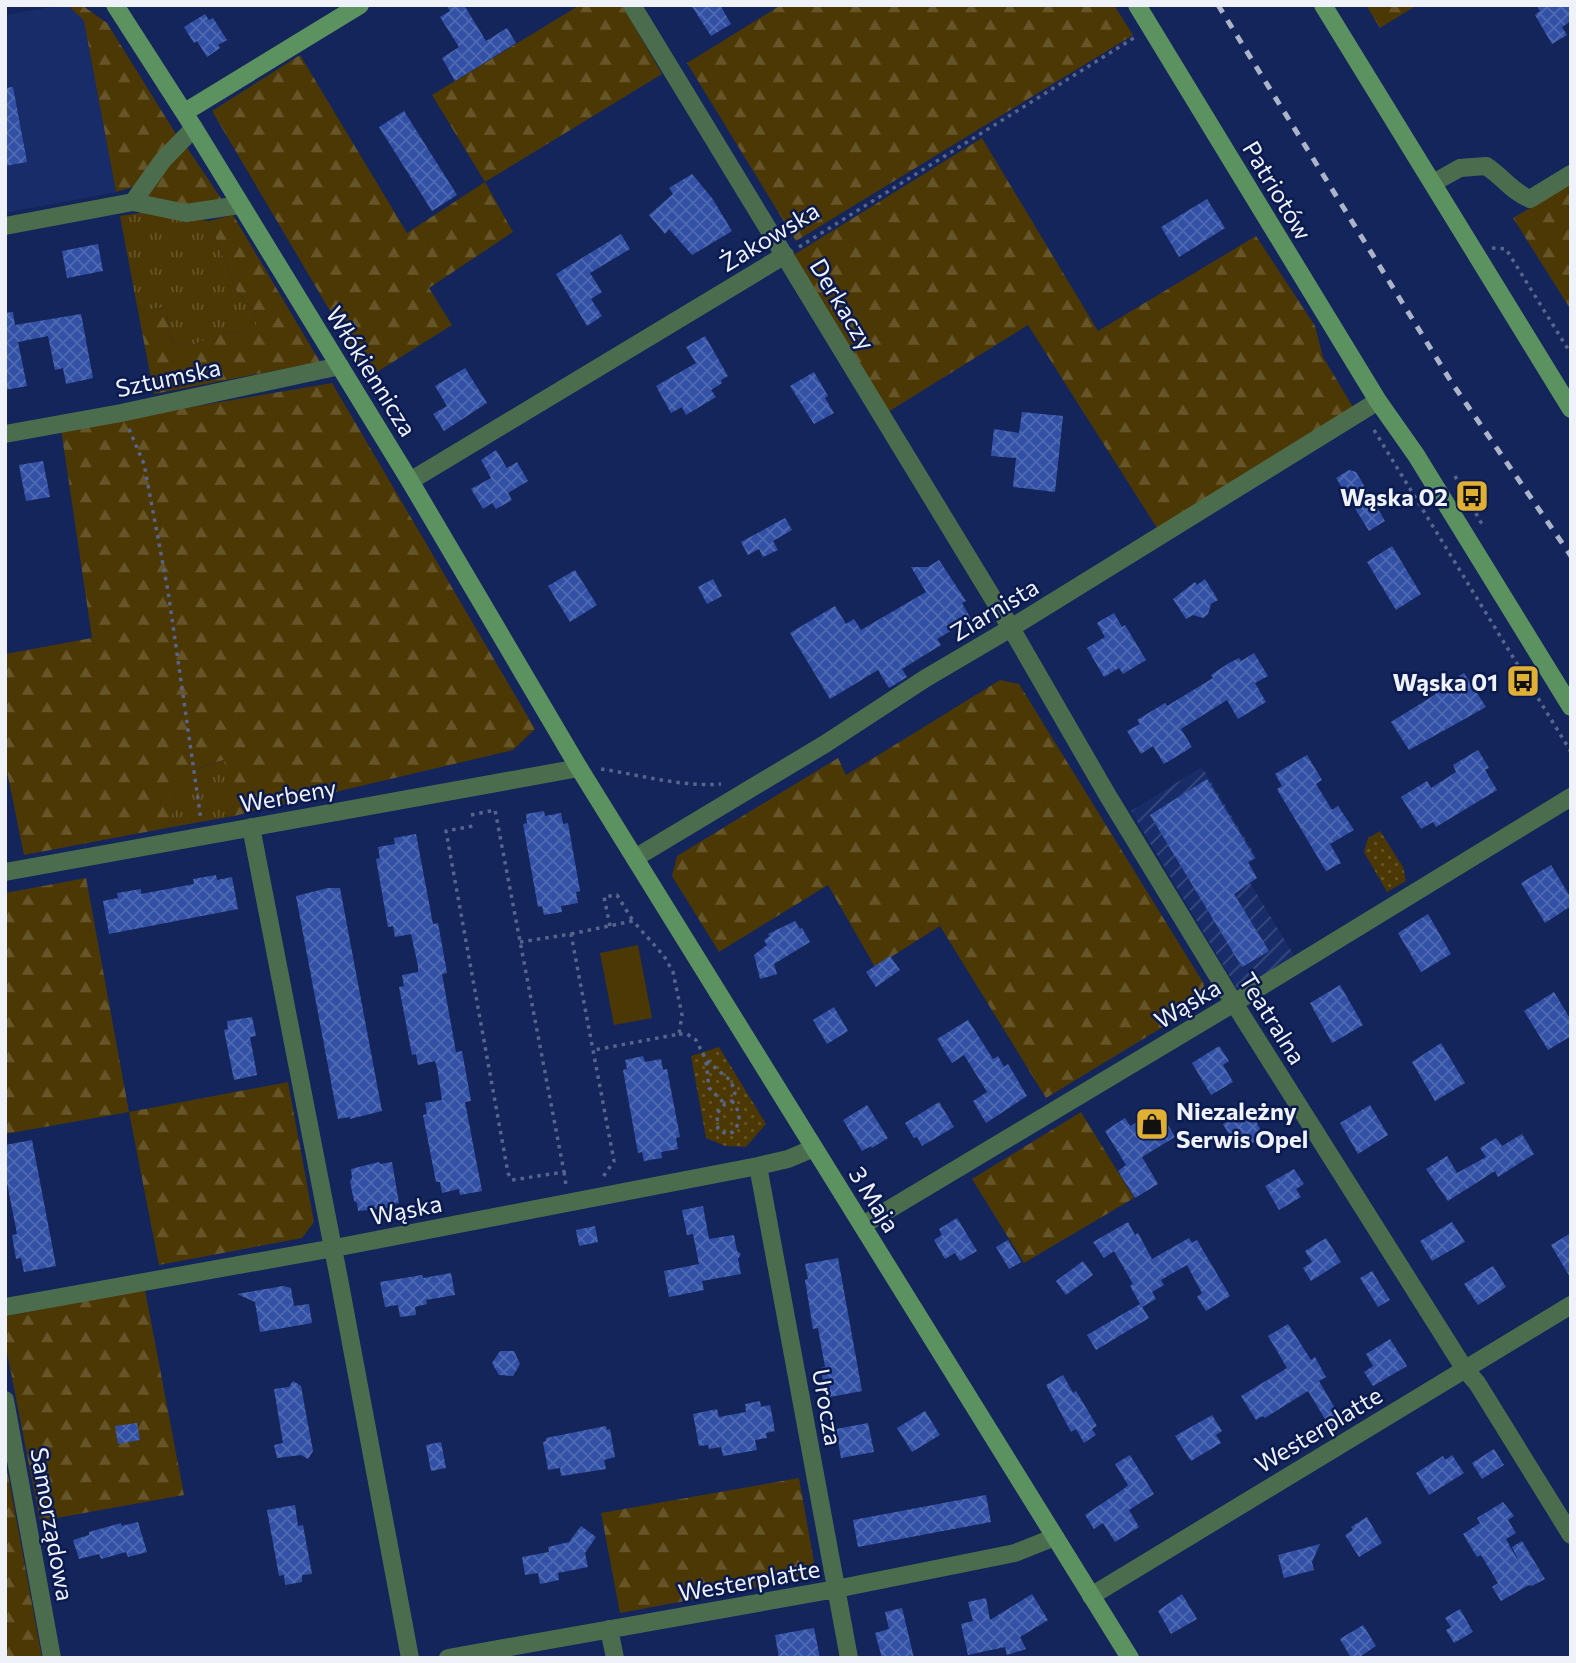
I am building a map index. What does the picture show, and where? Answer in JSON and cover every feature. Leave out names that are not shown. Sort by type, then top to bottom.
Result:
[{"type":"street","name":"Włókiennicza","points":[[115,5],[189,120],[410,481],[579,768]]},
{"type":"street","points":[[134,202],[189,120],[360,5]]},
{"type":"street","name":"Derkaczy","points":[[632,5],[1011,628]]},
{"type":"street","name":"Patriotów","points":[[1137,5],[1378,401],[1416,455],[1571,706]]},
{"type":"street","points":[[1323,5],[1571,409]]},
{"type":"street","points":[[1433,183],[1460,169],[1486,166],[1504,178],[1520,195],[1530,199],[1571,174]]},
{"type":"street","points":[[5,226],[134,202],[186,213],[240,205]]},
{"type":"street","name":"Żakowska","points":[[410,481],[785,255]]},
{"type":"street","name":"Sztumska","points":[[5,434],[340,366]]},
{"type":"street","name":"Ziarnista","points":[[635,858],[825,744],[926,678],[1378,401]]},
{"type":"street","name":"Teatralna","points":[[1011,628],[1108,796],[1234,1003],[1571,1535]]},
{"type":"street","name":"Werbeny","points":[[5,872],[579,768]]},
{"type":"street","name":"3 Maja","points":[[579,768],[1130,1658]]},
{"type":"street","name":"Wąska","points":[[863,1225],[1571,797]]},
{"type":"street","points":[[251,827],[410,1658]]},
{"type":"street","name":"Wąska","points":[[5,1307],[333,1248],[758,1166],[788,1159],[814,1147]]},
{"type":"street","name":"Urocza","points":[[758,1166],[849,1658]]},
{"type":"street","name":"Westerplatte","points":[[1091,1596],[1571,1305]]},
{"type":"street","name":"Samorządowa","points":[[5,1400],[52,1658]]},
{"type":"street","name":"Westerplatte","points":[[447,1658],[836,1589],[1015,1553],[1055,1537]]},
{"type":"street","points":[[609,1629],[615,1658]]},
{"type":"path","name":"Żakowska","points":[[785,255],[1151,28]]},
{"type":"path","points":[[1474,251],[1487,247],[1506,249],[1571,354]]},
{"type":"path","points":[[121,412],[144,464],[167,591],[203,836]]},
{"type":"path","points":[[1374,430],[1571,752]]},
{"type":"path","points":[[579,768],[641,775],[679,784],[728,783]]},
{"type":"path","points":[[471,815],[495,810],[566,1185],[578,1183]]},
{"type":"path","points":[[473,826],[446,831],[508,1173],[512,1180],[564,1172]]},
{"type":"path","points":[[610,926],[604,897],[617,895],[633,921],[664,956],[673,972],[682,1015],[679,1034]]},
{"type":"path","points":[[520,942],[633,921]]},
{"type":"path","points":[[571,934],[614,1161],[601,1178]]},
{"type":"path","points":[[593,1051],[687,1034],[696,1040],[702,1049],[709,1076],[709,1088],[725,1104]]},
{"type":"path","points":[[706,1060],[734,1085],[732,1101],[725,1104],[718,1114],[717,1124],[721,1133],[733,1132],[739,1122],[738,1108],[732,1101]]},
{"type":"path","points":[[709,1076],[719,1071]]},
{"type":"shaded area","points":[[68,5],[84,21],[116,192],[5,213],[5,15]]},
{"type":"shaded area","points":[[1202,767],[1257,858],[1241,868],[1295,957],[1239,992],[1131,811]]},
{"type":"green space","points":[[68,5],[83,6],[107,23],[176,134],[136,186],[116,192],[84,21]]},
{"type":"green space","points":[[580,5],[622,5],[662,74],[485,182],[432,95]]},
{"type":"green space","points":[[781,5],[1114,5],[1133,35],[796,241],[687,63]]},
{"type":"green space","points":[[1366,5],[1417,5],[1380,28]]},
{"type":"green space","points":[[300,55],[407,233],[485,182],[513,232],[429,288],[452,325],[369,377],[212,111]]},
{"type":"green space","points":[[982,138],[1098,331],[1256,236],[1315,326],[1323,357],[1353,407],[1157,528],[1028,325],[888,412],[792,256]]},
{"type":"green space","points":[[186,146],[224,203],[186,207],[148,199],[149,188]]},
{"type":"green space","points":[[1571,184],[1571,310],[1513,218]]},
{"type":"green space","points":[[145,212],[209,221],[237,292],[252,308],[257,320],[256,329],[227,332],[196,344],[177,346],[171,340],[166,307],[138,311],[120,216]]},
{"type":"green space","points":[[233,215],[320,362],[154,394],[138,311],[166,307],[171,340],[177,346],[190,345],[227,332],[255,329],[257,320],[252,308],[237,292],[209,221]]},
{"type":"green space","points":[[332,383],[535,729],[513,750],[234,816],[224,760],[199,769],[183,782],[174,801],[172,827],[24,855],[5,762],[5,654],[92,638],[61,429]]},
{"type":"green space","points":[[1000,680],[1019,684],[1204,984],[1199,1005],[1046,1098],[940,926],[875,967],[828,885],[719,952],[672,876],[677,856],[838,758],[846,775]]},
{"type":"green space","points":[[225,760],[234,816],[172,827],[174,801],[183,782],[199,769]]},
{"type":"green space","points":[[1380,831],[1403,867],[1406,881],[1387,892],[1364,852],[1368,838]]},
{"type":"green space","points":[[86,878],[129,1112],[5,1134],[5,893]]},
{"type":"green space","points":[[638,945],[652,1018],[614,1025],[600,953]]},
{"type":"green space","points":[[719,1047],[766,1124],[746,1147],[725,1146],[706,1138],[691,1056]]},
{"type":"green space","points":[[288,1082],[314,1222],[302,1238],[159,1265],[129,1112]]},
{"type":"green space","points":[[1081,1112],[1134,1198],[1024,1263],[972,1179]]},
{"type":"green space","points":[[145,1290],[184,1495],[40,1521],[5,1342],[5,1316]]},
{"type":"green space","points":[[5,1458],[42,1658],[5,1658]]},
{"type":"green space","points":[[799,1478],[814,1562],[803,1579],[620,1613],[601,1513]]},
{"type":"building","points":[[446,5],[464,5],[486,41],[507,28],[516,43],[455,81],[442,58],[459,47],[440,17],[450,11]]},
{"type":"building","points":[[691,5],[720,5],[731,24],[711,36]]},
{"type":"building","points":[[1536,5],[1571,5],[1571,21],[1562,27],[1567,35],[1552,44],[1535,15],[1540,11]]},
{"type":"building","points":[[205,14],[209,20],[213,18],[227,40],[207,57],[184,27]]},
{"type":"building","points":[[13,87],[27,162],[5,166],[5,88]]},
{"type":"building","points":[[404,111],[457,195],[432,211],[379,127]]},
{"type":"building","points":[[692,174],[712,198],[732,231],[692,255],[669,229],[665,234],[649,215],[673,194],[669,188]]},
{"type":"building","points":[[1207,199],[1225,228],[1179,257],[1161,227]]},
{"type":"building","points":[[621,234],[630,249],[590,273],[602,292],[591,299],[602,316],[587,326],[556,274]]},
{"type":"building","points":[[98,244],[103,271],[67,278],[62,251]]},
{"type":"building","points":[[13,312],[15,325],[81,314],[93,378],[66,384],[63,368],[55,370],[48,336],[18,342],[27,386],[5,390],[5,313]]},
{"type":"building","points":[[705,336],[728,376],[711,390],[716,397],[686,415],[682,407],[671,413],[656,386],[696,363],[686,347]]},
{"type":"building","points":[[465,368],[487,403],[444,431],[433,414],[447,406],[435,386]]},
{"type":"building","points":[[814,372],[834,413],[814,424],[790,386]]},
{"type":"building","points":[[1022,412],[1063,416],[1055,492],[1013,487],[1016,458],[991,456],[994,429],[1019,433]]},
{"type":"building","points":[[496,450],[507,468],[517,462],[528,481],[508,493],[512,500],[496,509],[492,503],[483,509],[471,489],[491,478],[481,460]]},
{"type":"building","points":[[43,461],[50,497],[26,501],[19,465]]},
{"type":"building","points":[[1349,470],[1356,472],[1385,521],[1369,531],[1336,478]]},
{"type":"building","points":[[785,518],[792,530],[773,541],[778,550],[763,557],[759,549],[748,555],[741,542]]},
{"type":"building","points":[[1392,546],[1421,594],[1396,610],[1367,562]]},
{"type":"building","points":[[939,560],[966,601],[962,603],[971,619],[937,639],[941,645],[902,669],[907,677],[889,688],[878,670],[830,699],[790,633],[835,606],[846,624],[854,619],[861,630],[926,592],[911,567],[928,567]]},
{"type":"building","points":[[575,570],[597,605],[570,622],[548,586]]},
{"type":"building","points":[[713,579],[722,596],[707,604],[698,587]]},
{"type":"building","points":[[1205,579],[1218,600],[1211,604],[1208,614],[1203,618],[1193,615],[1186,619],[1173,599],[1195,582],[1197,585]]},
{"type":"building","points":[[1114,613],[1122,627],[1125,625],[1146,660],[1123,674],[1119,668],[1104,677],[1087,648],[1105,637],[1097,623]]},
{"type":"building","points":[[1254,653],[1268,676],[1255,683],[1266,702],[1238,719],[1227,700],[1181,729],[1192,747],[1164,764],[1153,746],[1141,754],[1127,731],[1140,724],[1137,720],[1165,703],[1167,706],[1213,678],[1211,675],[1229,663],[1239,658],[1241,661]]},
{"type":"building","points":[[1464,673],[1486,707],[1409,750],[1391,722]]},
{"type":"building","points":[[1478,750],[1489,768],[1485,770],[1497,790],[1436,827],[1433,822],[1421,829],[1401,797],[1427,781],[1431,788],[1456,772],[1453,765]]},
{"type":"building","points":[[1307,755],[1322,780],[1316,784],[1332,810],[1338,806],[1354,830],[1330,844],[1341,863],[1326,871],[1277,789],[1282,786],[1275,774]]},
{"type":"building","points":[[1207,779],[1255,858],[1248,862],[1257,878],[1234,894],[1269,951],[1242,967],[1150,815]]},
{"type":"building","points":[[544,811],[545,816],[561,813],[563,824],[568,823],[580,891],[576,892],[578,903],[561,906],[562,912],[544,915],[542,906],[538,907],[523,824],[527,823],[526,814]]},
{"type":"building","points":[[416,834],[433,924],[438,923],[447,973],[442,974],[456,1052],[462,1051],[471,1101],[465,1102],[482,1191],[460,1195],[459,1189],[442,1193],[440,1182],[436,1182],[423,1115],[427,1114],[425,1103],[442,1100],[437,1067],[435,1061],[418,1065],[416,1054],[412,1055],[399,987],[404,986],[402,975],[418,972],[418,966],[411,934],[395,937],[393,926],[388,927],[376,859],[380,858],[378,847],[395,844],[394,838]]},
{"type":"building","points":[[1551,865],[1571,898],[1571,906],[1545,923],[1521,883]]},
{"type":"building","points":[[216,875],[217,880],[232,877],[238,909],[109,934],[103,901],[118,898],[117,893],[141,889],[141,894],[194,884],[193,879]]},
{"type":"building","points":[[328,888],[340,888],[382,1111],[350,1119],[338,1119],[296,896]]},
{"type":"building","points":[[1428,914],[1451,954],[1421,972],[1398,933]]},
{"type":"building","points":[[795,921],[810,942],[774,964],[777,974],[760,979],[754,955],[767,945],[764,940],[770,936],[768,934]]},
{"type":"building","points":[[890,956],[900,970],[876,987],[866,972]]},
{"type":"building","points":[[1340,985],[1363,1025],[1332,1043],[1310,1003]]},
{"type":"building","points":[[1554,992],[1571,1020],[1571,1036],[1548,1050],[1524,1011]]},
{"type":"building","points":[[834,1007],[848,1031],[827,1044],[813,1020]]},
{"type":"building","points":[[252,1017],[256,1036],[250,1037],[257,1075],[234,1080],[224,1030],[228,1029],[227,1021]]},
{"type":"building","points":[[968,1020],[993,1059],[998,1056],[1004,1067],[1008,1064],[1027,1096],[986,1123],[973,1101],[987,1092],[964,1055],[952,1063],[937,1039]]},
{"type":"building","points":[[1441,1043],[1465,1083],[1435,1101],[1412,1062]]},
{"type":"building","points":[[1219,1046],[1229,1061],[1223,1065],[1233,1082],[1211,1095],[1192,1063]]},
{"type":"building","points":[[643,1056],[645,1062],[661,1059],[663,1070],[667,1069],[680,1137],[676,1138],[678,1149],[661,1152],[662,1158],[644,1161],[642,1152],[638,1153],[623,1070],[627,1069],[625,1060]]},
{"type":"building","points":[[939,1102],[954,1127],[922,1146],[905,1123]]},
{"type":"building","points":[[867,1105],[888,1138],[862,1151],[843,1120]]},
{"type":"building","points":[[1370,1105],[1388,1135],[1358,1154],[1340,1123]]},
{"type":"building","points":[[1159,1109],[1175,1137],[1142,1157],[1158,1184],[1135,1198],[1118,1171],[1126,1165],[1105,1131],[1125,1118],[1130,1126]]},
{"type":"building","points":[[1249,1109],[1264,1136],[1239,1151],[1223,1124]]},
{"type":"building","points":[[1522,1134],[1534,1154],[1498,1177],[1495,1171],[1448,1201],[1426,1169],[1447,1156],[1457,1173],[1486,1157],[1480,1148],[1496,1138],[1502,1146]]},
{"type":"building","points":[[32,1140],[56,1266],[24,1272],[21,1258],[16,1259],[12,1235],[17,1234],[7,1183],[5,1184],[5,1145]]},
{"type":"building","points":[[379,1162],[392,1162],[399,1203],[388,1205],[388,1208],[358,1211],[350,1181],[351,1169]]},
{"type":"building","points":[[1294,1169],[1304,1184],[1296,1189],[1301,1197],[1279,1210],[1265,1186]]},
{"type":"building","points":[[703,1206],[709,1239],[734,1235],[737,1251],[741,1254],[738,1259],[741,1274],[702,1281],[704,1290],[669,1297],[664,1271],[699,1264],[693,1234],[687,1235],[682,1210]]},
{"type":"building","points":[[957,1218],[977,1251],[960,1261],[955,1253],[945,1259],[934,1240],[942,1235],[939,1229]]},
{"type":"building","points":[[1128,1222],[1135,1235],[1138,1233],[1152,1259],[1189,1238],[1192,1243],[1197,1240],[1230,1296],[1206,1311],[1197,1297],[1202,1293],[1187,1265],[1161,1280],[1164,1285],[1152,1292],[1156,1299],[1142,1307],[1149,1318],[1096,1350],[1087,1335],[1140,1304],[1130,1286],[1133,1284],[1114,1251],[1104,1258],[1093,1242]]},
{"type":"building","points":[[1452,1222],[1465,1242],[1432,1261],[1420,1241]]},
{"type":"building","points":[[595,1226],[598,1242],[579,1246],[576,1230]]},
{"type":"building","points":[[1571,1233],[1571,1279],[1551,1245]]},
{"type":"building","points":[[1326,1238],[1341,1262],[1311,1281],[1303,1268],[1312,1262],[1305,1251]]},
{"type":"building","points":[[1008,1240],[1021,1262],[1009,1269],[996,1247]]},
{"type":"building","points":[[838,1258],[862,1391],[830,1397],[827,1381],[823,1382],[821,1368],[825,1367],[818,1328],[813,1329],[805,1264]]},
{"type":"building","points":[[1083,1261],[1093,1275],[1066,1295],[1056,1281]]},
{"type":"building","points":[[1493,1266],[1506,1287],[1478,1305],[1464,1284]]},
{"type":"building","points":[[1372,1271],[1390,1300],[1378,1307],[1360,1278]]},
{"type":"building","points":[[451,1273],[455,1295],[426,1300],[427,1304],[415,1307],[416,1315],[400,1317],[398,1305],[385,1307],[380,1282]]},
{"type":"building","points":[[283,1286],[291,1288],[294,1306],[309,1304],[312,1323],[260,1332],[255,1302],[237,1294]]},
{"type":"building","points":[[1288,1324],[1311,1360],[1315,1357],[1326,1377],[1319,1381],[1343,1422],[1331,1429],[1308,1391],[1265,1418],[1263,1416],[1256,1420],[1241,1396],[1287,1368],[1268,1336]]},
{"type":"building","points":[[1390,1339],[1407,1366],[1373,1386],[1364,1372],[1373,1366],[1366,1354]]},
{"type":"building","points":[[500,1351],[514,1351],[520,1364],[513,1376],[499,1375],[492,1363]]},
{"type":"building","points":[[1063,1375],[1097,1426],[1092,1429],[1096,1435],[1084,1443],[1076,1429],[1071,1432],[1046,1385]]},
{"type":"building","points":[[293,1381],[301,1386],[313,1451],[308,1459],[301,1455],[277,1458],[274,1445],[283,1443],[274,1389],[289,1387]]},
{"type":"building","points":[[760,1401],[761,1407],[770,1405],[775,1431],[766,1433],[767,1438],[755,1440],[757,1450],[723,1456],[721,1447],[709,1449],[708,1445],[699,1446],[693,1414],[717,1409],[719,1417],[746,1412],[745,1404]]},
{"type":"building","points":[[925,1411],[940,1435],[912,1452],[897,1428]]},
{"type":"building","points":[[1212,1415],[1222,1431],[1216,1435],[1221,1443],[1191,1461],[1175,1436]]},
{"type":"building","points":[[137,1423],[140,1440],[118,1444],[115,1426]]},
{"type":"building","points":[[868,1423],[874,1452],[841,1458],[836,1429]]},
{"type":"building","points":[[606,1426],[607,1430],[610,1429],[615,1457],[604,1460],[606,1469],[561,1476],[560,1468],[548,1470],[543,1442],[546,1438]]},
{"type":"building","points":[[441,1442],[446,1468],[431,1471],[426,1445]]},
{"type":"building","points":[[1494,1449],[1504,1465],[1482,1479],[1472,1463]]},
{"type":"building","points":[[1130,1455],[1154,1494],[1129,1510],[1139,1527],[1115,1542],[1103,1523],[1094,1529],[1085,1515],[1128,1485],[1115,1464]]},
{"type":"building","points":[[1452,1455],[1464,1473],[1429,1495],[1416,1473],[1443,1456],[1445,1460]]},
{"type":"building","points":[[986,1495],[991,1522],[858,1547],[853,1520]]},
{"type":"building","points":[[1503,1502],[1514,1516],[1508,1520],[1516,1533],[1506,1539],[1521,1566],[1512,1547],[1522,1541],[1545,1579],[1501,1601],[1492,1587],[1498,1583],[1481,1555],[1477,1557],[1463,1534],[1480,1523],[1477,1518]]},
{"type":"building","points":[[295,1505],[298,1526],[303,1525],[312,1574],[302,1575],[302,1582],[285,1585],[284,1575],[279,1576],[267,1510]]},
{"type":"building","points":[[1367,1517],[1382,1543],[1359,1557],[1345,1535],[1353,1530],[1351,1527]]},
{"type":"building","points":[[138,1522],[147,1552],[128,1557],[126,1552],[101,1559],[99,1554],[79,1559],[73,1540],[89,1535],[89,1532],[121,1523],[122,1526]]},
{"type":"building","points":[[581,1526],[596,1537],[585,1553],[588,1567],[558,1573],[559,1580],[540,1584],[538,1573],[525,1575],[522,1557],[549,1552],[548,1547],[569,1542]]},
{"type":"building","points":[[1320,1544],[1312,1562],[1314,1570],[1284,1578],[1278,1555]]},
{"type":"building","points":[[1032,1594],[1048,1620],[1020,1637],[1026,1649],[1007,1655],[1005,1647],[968,1655],[961,1624],[973,1621],[968,1602],[986,1598],[990,1620]]},
{"type":"building","points":[[1182,1594],[1197,1619],[1171,1634],[1158,1611]]},
{"type":"building","points":[[902,1608],[914,1658],[882,1658],[875,1633],[889,1629],[885,1612]]},
{"type":"building","points":[[1460,1609],[1473,1632],[1454,1643],[1446,1630],[1451,1627],[1445,1618]]},
{"type":"building","points":[[1363,1625],[1376,1646],[1358,1658],[1351,1658],[1340,1639]]},
{"type":"building","points":[[814,1628],[820,1658],[779,1658],[775,1635]]},
{"type":"railway","points":[[1218,5],[1452,383],[1571,556]]},
{"type":"place","name":"Wąska 02","points":[[1472,496]]},
{"type":"place","name":"Wąska 01","points":[[1523,681]]},
{"type":"place","name":"Niezależny Serwis Opel","points":[[1152,1124]]}]
